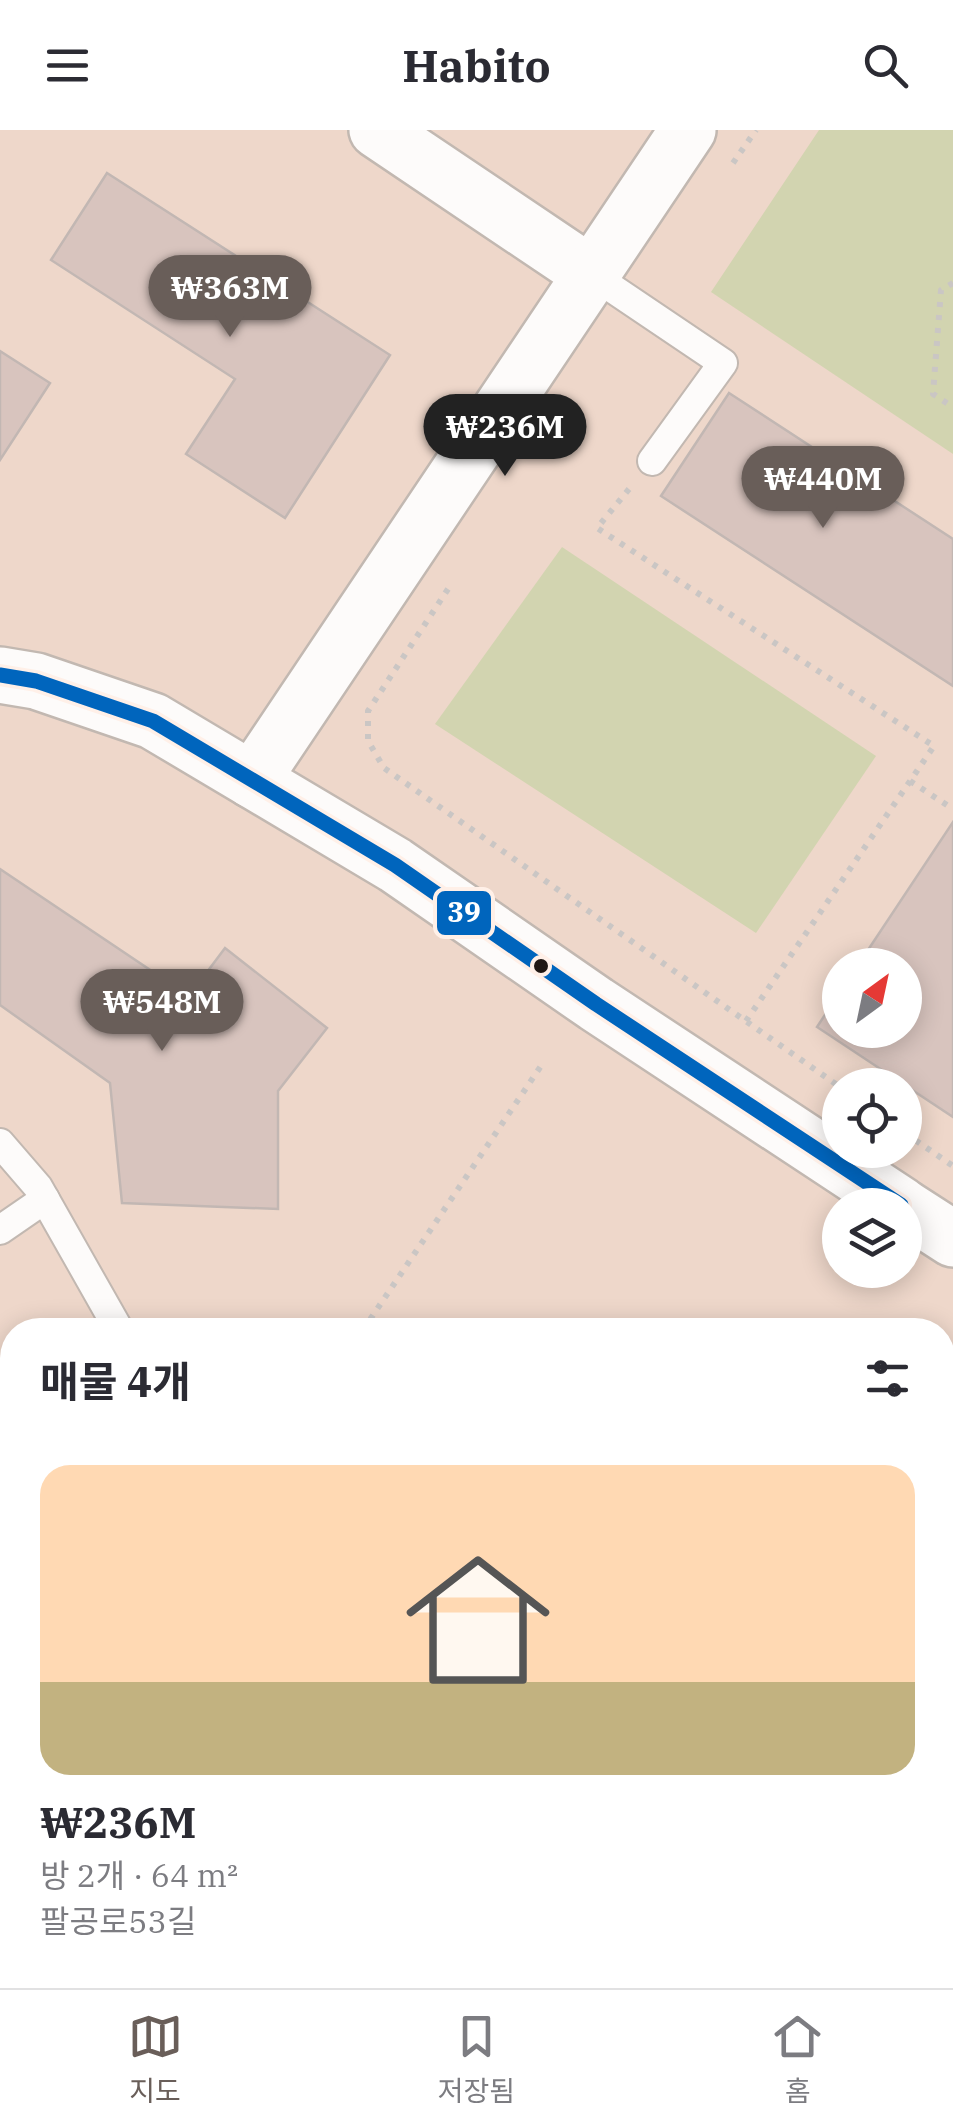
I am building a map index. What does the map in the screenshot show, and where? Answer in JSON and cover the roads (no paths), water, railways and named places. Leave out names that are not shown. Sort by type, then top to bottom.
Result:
[{"type":"main road","points":[[345,130],[389,138],[591,274]]},
{"type":"main road","points":[[252,780],[688,130]]},
{"type":"main road","points":[[0,675],[36,681],[153,722],[395,865],[596,1004],[876,1188]]},
{"type":"main road","points":[[922,1219],[953,1240]]},
{"type":"lane","points":[[591,274],[723,363],[652,461]]},
{"type":"lane","points":[[0,1143],[45,1199],[113,1318]]},
{"type":"lane","points":[[0,1230],[45,1199]]}]
